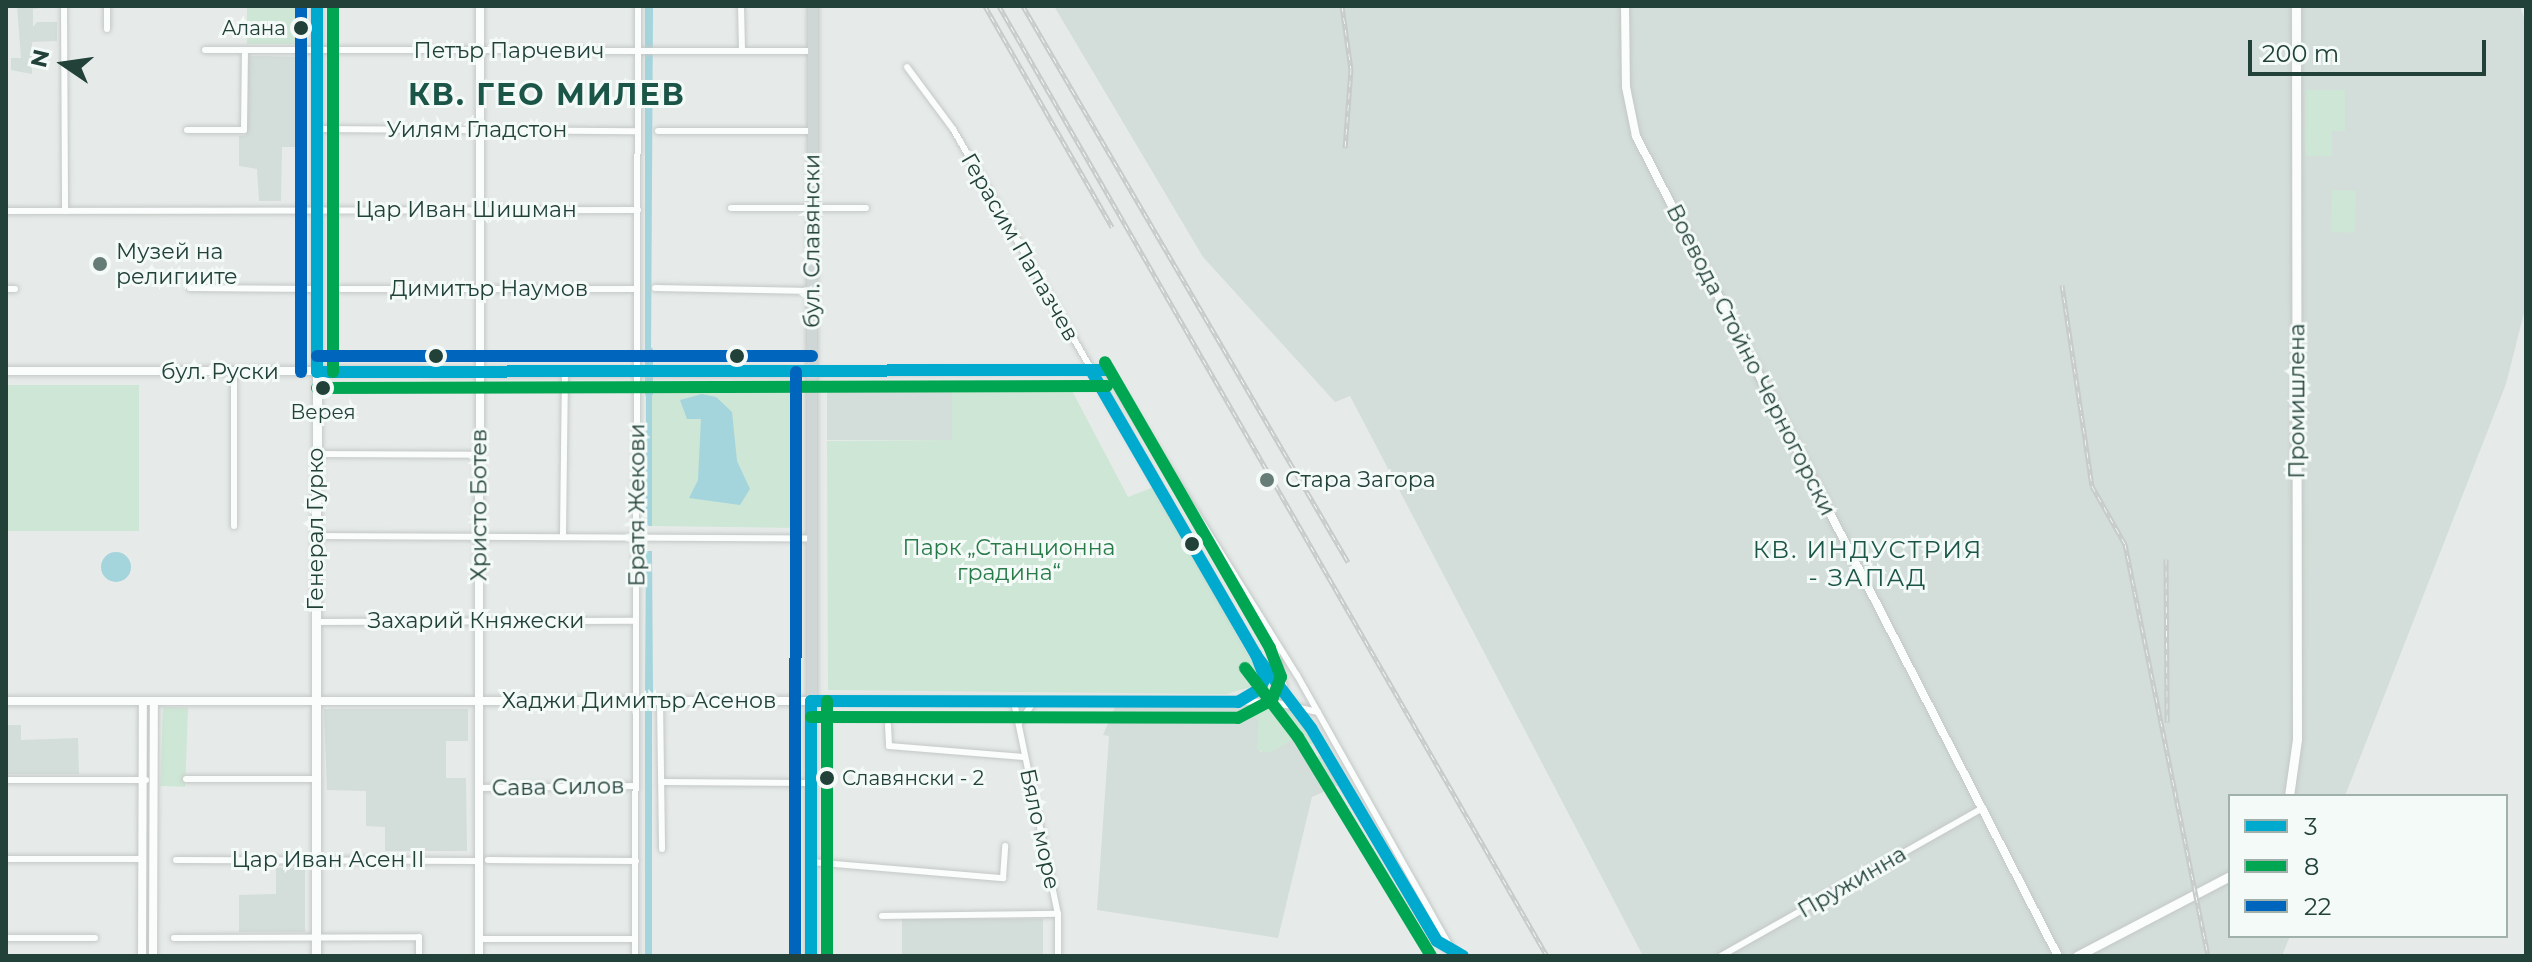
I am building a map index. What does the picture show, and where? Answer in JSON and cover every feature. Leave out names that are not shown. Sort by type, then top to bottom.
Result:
[{"type":"main road","name":"Генерал Гурко","points":[[316,956],[317,6]]},
{"type":"main road","name":"бул. Славянски","points":[[811,956],[813,6]]},
{"type":"main road","name":"Промишлена","points":[[2289,794],[2297,739],[2296,6]]},
{"type":"main road","points":[[2077,956],[2228,877]]},
{"type":"street","points":[[64,6],[65,211]]},
{"type":"street","points":[[107,6],[107,29]]},
{"type":"street","name":"Христо Ботев","points":[[479,956],[484,860],[479,788],[480,6]]},
{"type":"street","name":"Братя Жекови","points":[[635,956],[638,131],[641,51],[638,6]]},
{"type":"street","points":[[741,6],[742,51]]},
{"type":"street","name":"Воевода Стойно Черногорски","points":[[1625,6],[1626,87],[1636,136],[2058,956]]},
{"type":"street","name":"Петър Парчевич","points":[[205,50],[813,51]]},
{"type":"street","points":[[187,130],[244,130],[245,51]]},
{"type":"street","name":"Герасим Папазчев","points":[[907,67],[953,129],[1256,655],[1347,786],[1437,941],[1454,953],[1318,712],[1107,370]]},
{"type":"street","name":"Уилям Гладстон","points":[[317,129],[638,131]]},
{"type":"street","points":[[658,131],[812,131]]},
{"type":"street","points":[[731,208],[866,208]]},
{"type":"street","name":"Цар Иван Шишман","points":[[6,211],[638,210]]},
{"type":"street","points":[[190,288],[317,289]]},
{"type":"street","points":[[655,288],[812,291]]},
{"type":"street","points":[[6,289],[15,289]]},
{"type":"street","name":"Димитър Наумов","points":[[341,289],[637,289]]},
{"type":"street","name":"бул. Руски","points":[[6,371],[1107,370]]},
{"type":"street","points":[[234,372],[234,526]]},
{"type":"street","points":[[563,535],[565,372]]},
{"type":"street","points":[[316,454],[480,455]]},
{"type":"street","points":[[316,536],[563,535],[812,539]]},
{"type":"street","name":"Захарий Княжески","points":[[316,622],[636,621]]},
{"type":"street","points":[[1272,702],[1282,692],[1274,644]]},
{"type":"street","points":[[1238,702],[1260,689],[1265,678],[1256,655]]},
{"type":"street","name":"Хаджи Димитър Асенов","points":[[6,701],[1272,702],[1291,703],[1318,712]]},
{"type":"street","points":[[142,956],[143,701]]},
{"type":"street","points":[[153,956],[154,701]]},
{"type":"street","points":[[660,701],[662,849]]},
{"type":"street","name":"Бяло море","points":[[1014,702],[1058,914],[1058,956]]},
{"type":"street","points":[[1019,727],[1023,713],[1036,702]]},
{"type":"street","points":[[888,725],[889,746],[1024,757]]},
{"type":"street","points":[[186,779],[316,779]]},
{"type":"street","points":[[1347,786],[1356,779]]},
{"type":"street","points":[[6,780],[153,780]]},
{"type":"street","points":[[661,782],[811,783]]},
{"type":"street","name":"Сава Силов","points":[[479,788],[636,786]]},
{"type":"street","name":"Пружинна","points":[[1721,956],[1983,808]]},
{"type":"street","points":[[811,862],[1003,878],[1005,846]]},
{"type":"street","points":[[6,859],[143,859]]},
{"type":"street","name":"Цар Иван Асен II","points":[[176,860],[636,861]]},
{"type":"street","points":[[882,916],[1058,914]]},
{"type":"street","points":[[174,938],[419,937],[419,956]]},
{"type":"street","points":[[6,938],[95,938]]},
{"type":"street","points":[[479,939],[635,939]]},
{"type":"shaded area","points":[[17,6],[57,6],[33,9],[33,27],[37,22],[57,22],[57,41],[32,42],[32,58],[41,59],[41,67],[32,67],[32,74],[11,70],[11,58],[21,58]]},
{"type":"shaded area","points":[[1054,6],[2520,6],[2526,24],[2526,305],[2506,384],[2346,794],[2228,794],[2228,938],[2289,938],[2282,956],[1643,956],[1350,396],[1335,402],[1203,257]]},
{"type":"shaded area","points":[[247,56],[305,57],[305,147],[282,147],[281,201],[259,201],[257,169],[239,166],[239,136],[246,135]]},
{"type":"shaded area","points":[[827,384],[952,384],[952,440],[827,440]]},
{"type":"shaded area","points":[[1115,707],[1246,707],[1258,720],[1260,752],[1296,738],[1315,774],[1328,767],[1339,785],[1312,797],[1278,938],[1097,910],[1109,736],[1103,735]]},
{"type":"shaded area","points":[[324,709],[468,709],[468,741],[446,741],[446,778],[466,778],[467,851],[385,851],[385,827],[366,826],[366,791],[327,790]]},
{"type":"shaded area","points":[[6,725],[21,725],[21,740],[78,738],[79,774],[6,774]]},
{"type":"shaded area","points":[[276,868],[305,868],[305,932],[239,932],[239,895],[276,894]]},
{"type":"shaded area","points":[[902,919],[1043,919],[1043,956],[902,956]]},
{"type":"green space","points":[[247,6],[306,6],[306,44],[247,44]]},
{"type":"green space","points":[[2305,90],[2345,90],[2345,131],[2332,131],[2332,156],[2305,156]]},
{"type":"green space","points":[[2332,190],[2356,191],[2355,233],[2331,232]]},
{"type":"green space","points":[[669,382],[797,388],[801,528],[652,526],[652,384]]},
{"type":"green space","name":"Парк „Станционна градина“","points":[[952,384],[1069,385],[1128,497],[1154,487],[1256,669],[1254,686],[1226,694],[828,690],[827,441],[952,440]]},
{"type":"green space","points":[[6,385],[139,385],[139,531],[6,531]]},
{"type":"green space","points":[[1280,704],[1296,711],[1314,742],[1308,746],[1314,758],[1320,756],[1328,767],[1315,774],[1296,738],[1269,753],[1257,750],[1258,720],[1246,707]]},
{"type":"green space","points":[[163,707],[188,708],[185,787],[160,786]]},
{"type":"water","points":[[645,6],[653,6],[651,360],[645,360]]},
{"type":"water","points":[[646,384],[652,384],[652,526],[646,526]]},
{"type":"water","points":[[702,394],[716,397],[732,412],[737,461],[750,489],[740,505],[689,498],[698,480],[701,419],[687,419],[680,400]]},
{"type":"water","points":[[646,551],[652,551],[653,693],[645,693]]},
{"type":"water","points":[[116,552],[127,556],[131,567],[127,578],[116,582],[105,578],[101,567],[105,556]]},
{"type":"water","points":[[645,709],[652,709],[652,956],[645,956]]},
{"type":"waterway","points":[[649,351],[649,393]]},
{"type":"railway","points":[[985,6],[1112,227]]},
{"type":"railway","points":[[999,6],[1547,956]]},
{"type":"railway","points":[[1023,6],[1348,562]]},
{"type":"railway","points":[[1342,6],[1351,69],[1345,148]]},
{"type":"railway","points":[[2062,285],[2092,486],[2125,544],[2208,956]]},
{"type":"railway","points":[[2166,559],[2167,722]]},
{"type":"transit line","name":"22","points":[[301,6],[301,372]]},
{"type":"transit line","name":"3","points":[[317,6],[317,372]]},
{"type":"transit line","name":"8","points":[[333,6],[333,372]]},
{"type":"transit line","name":"22","points":[[317,356],[812,356]]},
{"type":"transit line","name":"8","points":[[811,717],[1238,718],[1272,700],[1281,677],[1270,648],[1105,362]]},
{"type":"transit line","name":"3","points":[[811,701],[1238,702],[1260,689],[1265,678],[1256,655],[1091,370]]},
{"type":"transit line","name":"3","points":[[317,372],[1107,370]]},
{"type":"transit line","name":"22","points":[[795,956],[796,372]]},
{"type":"transit line","name":"8","points":[[317,388],[1107,386]]},
{"type":"transit line","name":"3","points":[[1258,658],[1311,728],[1437,941],[1463,956]]},
{"type":"transit line","name":"8","points":[[1245,668],[1298,737],[1431,956]]},
{"type":"transit line","name":"3","points":[[811,701],[811,956]]},
{"type":"transit line","name":"8","points":[[827,701],[827,956]]},
{"type":"place","name":"Алана","points":[[301,28]]},
{"type":"place","name":"Музей на религиите","points":[[100,264]]},
{"type":"place","name":"Верея","points":[[323,388]]},
{"type":"place","name":"Стара Загора","points":[[1267,480]]},
{"type":"place","name":"Славянски - 2","points":[[827,778]]},
{"type":"district","name":"КВ. ГЕО МИЛЕВ","points":[[547,95]]},
{"type":"district","name":"КВ. ИНДУСТРИЯ - ЗАПАД","points":[[1868,564]]}]
